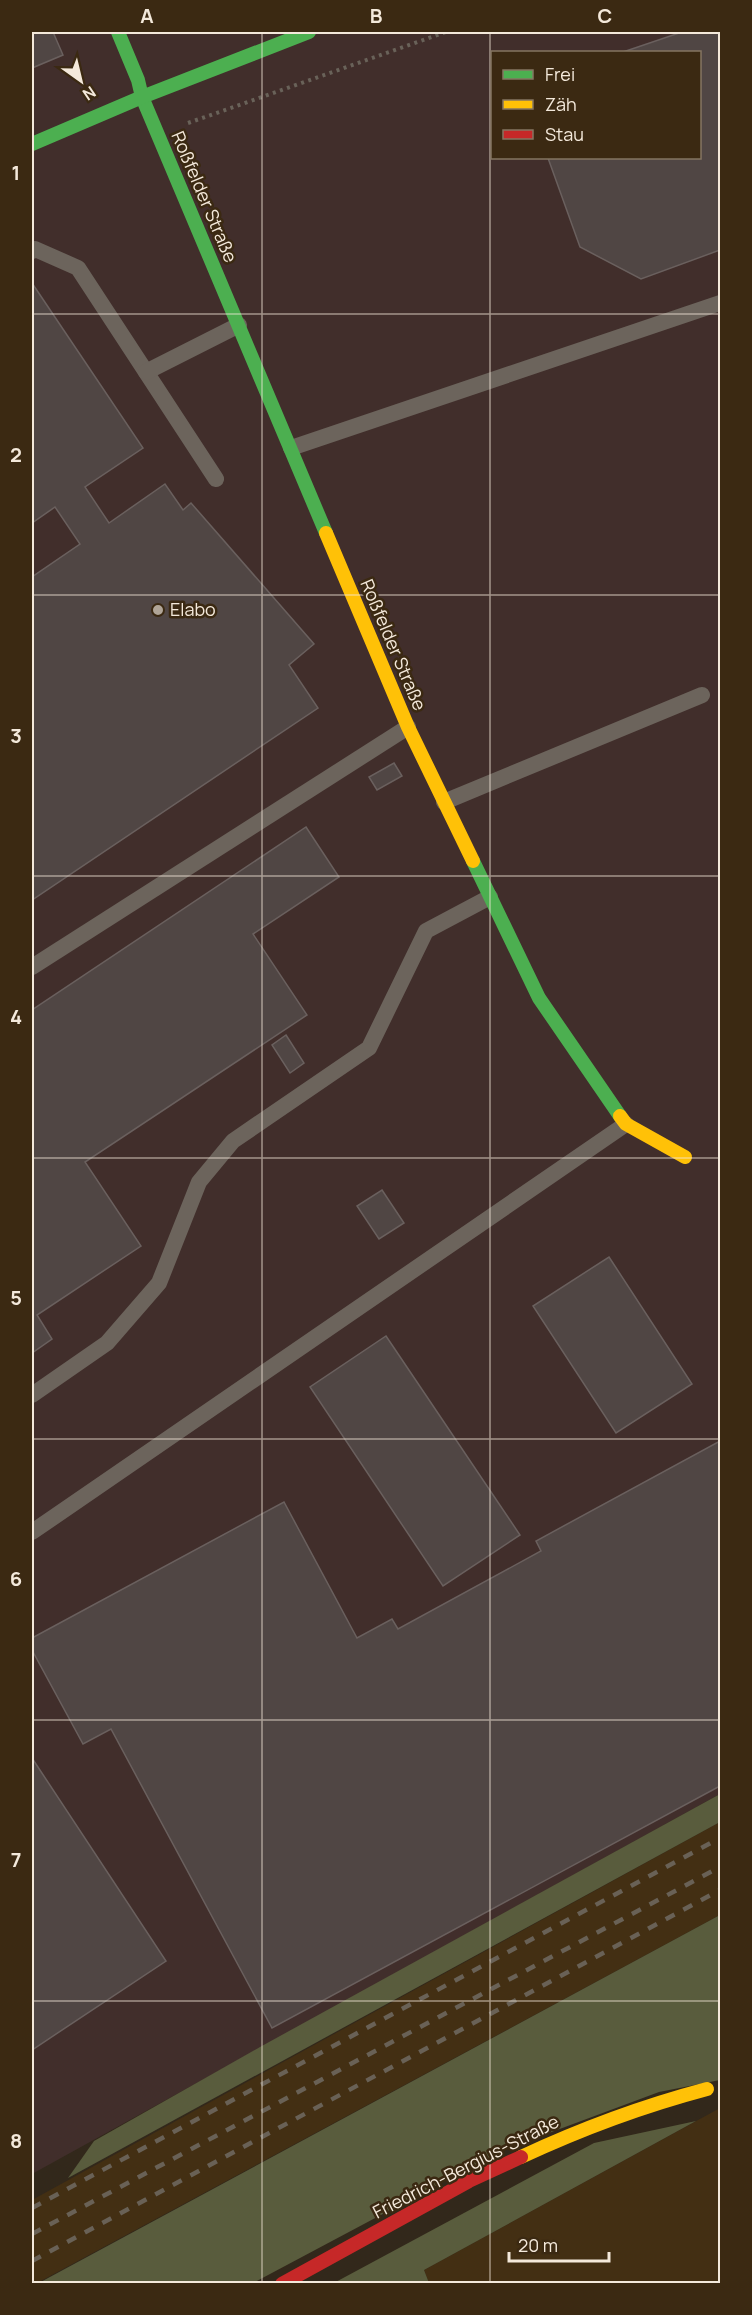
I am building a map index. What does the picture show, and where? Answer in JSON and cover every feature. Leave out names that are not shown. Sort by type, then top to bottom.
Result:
[{"type":"street","name":"Roßfelder Straße","points":[[118,32],[138,80],[142,97],[408,727],[539,998],[626,1124],[685,1157]]},
{"type":"street","points":[[32,144],[142,97],[309,32]]},
{"type":"street","name":"Friedrich-Bergius-Straße","points":[[282,2283],[469,2181],[568,2135],[677,2097],[707,2089]]},
{"type":"lane","points":[[32,251],[35,249],[78,268],[216,479]]},
{"type":"lane","points":[[291,448],[720,303]]},
{"type":"lane","points":[[146,372],[239,325]]},
{"type":"lane","points":[[444,802],[702,694]]},
{"type":"lane","points":[[32,967],[408,727]]},
{"type":"lane","points":[[32,1395],[107,1343],[159,1283],[199,1182],[233,1141],[369,1048],[426,932],[490,897]]},
{"type":"lane","points":[[32,1532],[626,1124]]},
{"type":"path","points":[[158,133],[446,32]]},
{"type":"shaded area","points":[[32,32],[720,32],[720,1794],[32,2174]]},
{"type":"shaded area","points":[[720,1822],[720,1915],[32,2284],[32,2200]]},
{"type":"shaded area","points":[[720,2108],[720,2283],[429,2284],[424,2270]]},
{"type":"green space","points":[[720,1794],[720,1822],[68,2178],[94,2141]]},
{"type":"green space","points":[[720,1915],[720,2080],[659,2092],[503,2150],[253,2283],[37,2284]]},
{"type":"green space","points":[[696,2121],[424,2270],[429,2283],[332,2284],[594,2143]]},
{"type":"building","points":[[32,32],[53,32],[63,55],[32,68]]},
{"type":"building","points":[[682,32],[720,32],[720,250],[641,279],[580,247],[548,159],[701,159],[701,51],[626,51]]},
{"type":"building","name":"Elabo","points":[[32,283],[143,448],[85,487],[109,523],[165,484],[183,510],[191,503],[314,644],[289,665],[318,708],[32,900],[32,577],[80,544],[55,507],[32,523]]},
{"type":"building","points":[[394,763],[402,776],[377,790],[369,777]]},
{"type":"building","points":[[306,827],[339,877],[253,934],[307,1015],[85,1162],[141,1246],[37,1315],[52,1339],[32,1353],[32,1010]]},
{"type":"building","points":[[286,1035],[304,1063],[290,1073],[272,1045]]},
{"type":"building","points":[[382,1190],[404,1223],[379,1239],[357,1206]]},
{"type":"building","points":[[609,1257],[692,1384],[616,1433],[533,1306]]},
{"type":"building","points":[[386,1336],[520,1535],[443,1586],[310,1387]]},
{"type":"building","points":[[720,1441],[720,1786],[272,2028],[111,1729],[83,1744],[32,1650],[32,1638],[284,1502],[357,1638],[392,1619],[398,1629],[541,1551],[536,1541]]},
{"type":"building","points":[[32,1758],[166,1961],[32,2050]]},
{"type":"railway","points":[[32,2208],[720,1838]]},
{"type":"railway","points":[[32,2234],[720,1867]]},
{"type":"railway","points":[[32,2261],[720,1890]]},
{"type":"traffic: fast","points":[[118,32],[138,80],[142,97],[326,533]]},
{"type":"traffic: fast","points":[[32,144],[142,97],[309,32]]},
{"type":"traffic: fast","points":[[473,861],[539,998],[620,1116]]},
{"type":"traffic: slow","points":[[326,533],[408,727],[473,861]]},
{"type":"traffic: slow","points":[[620,1116],[626,1124],[685,1157]]},
{"type":"traffic: slow","points":[[521,2157],[612,2119],[707,2089]]},
{"type":"traffic: jam","points":[[282,2284],[469,2181],[521,2157]]},
{"type":"place","name":"Elabo","points":[[158,610]]}]
